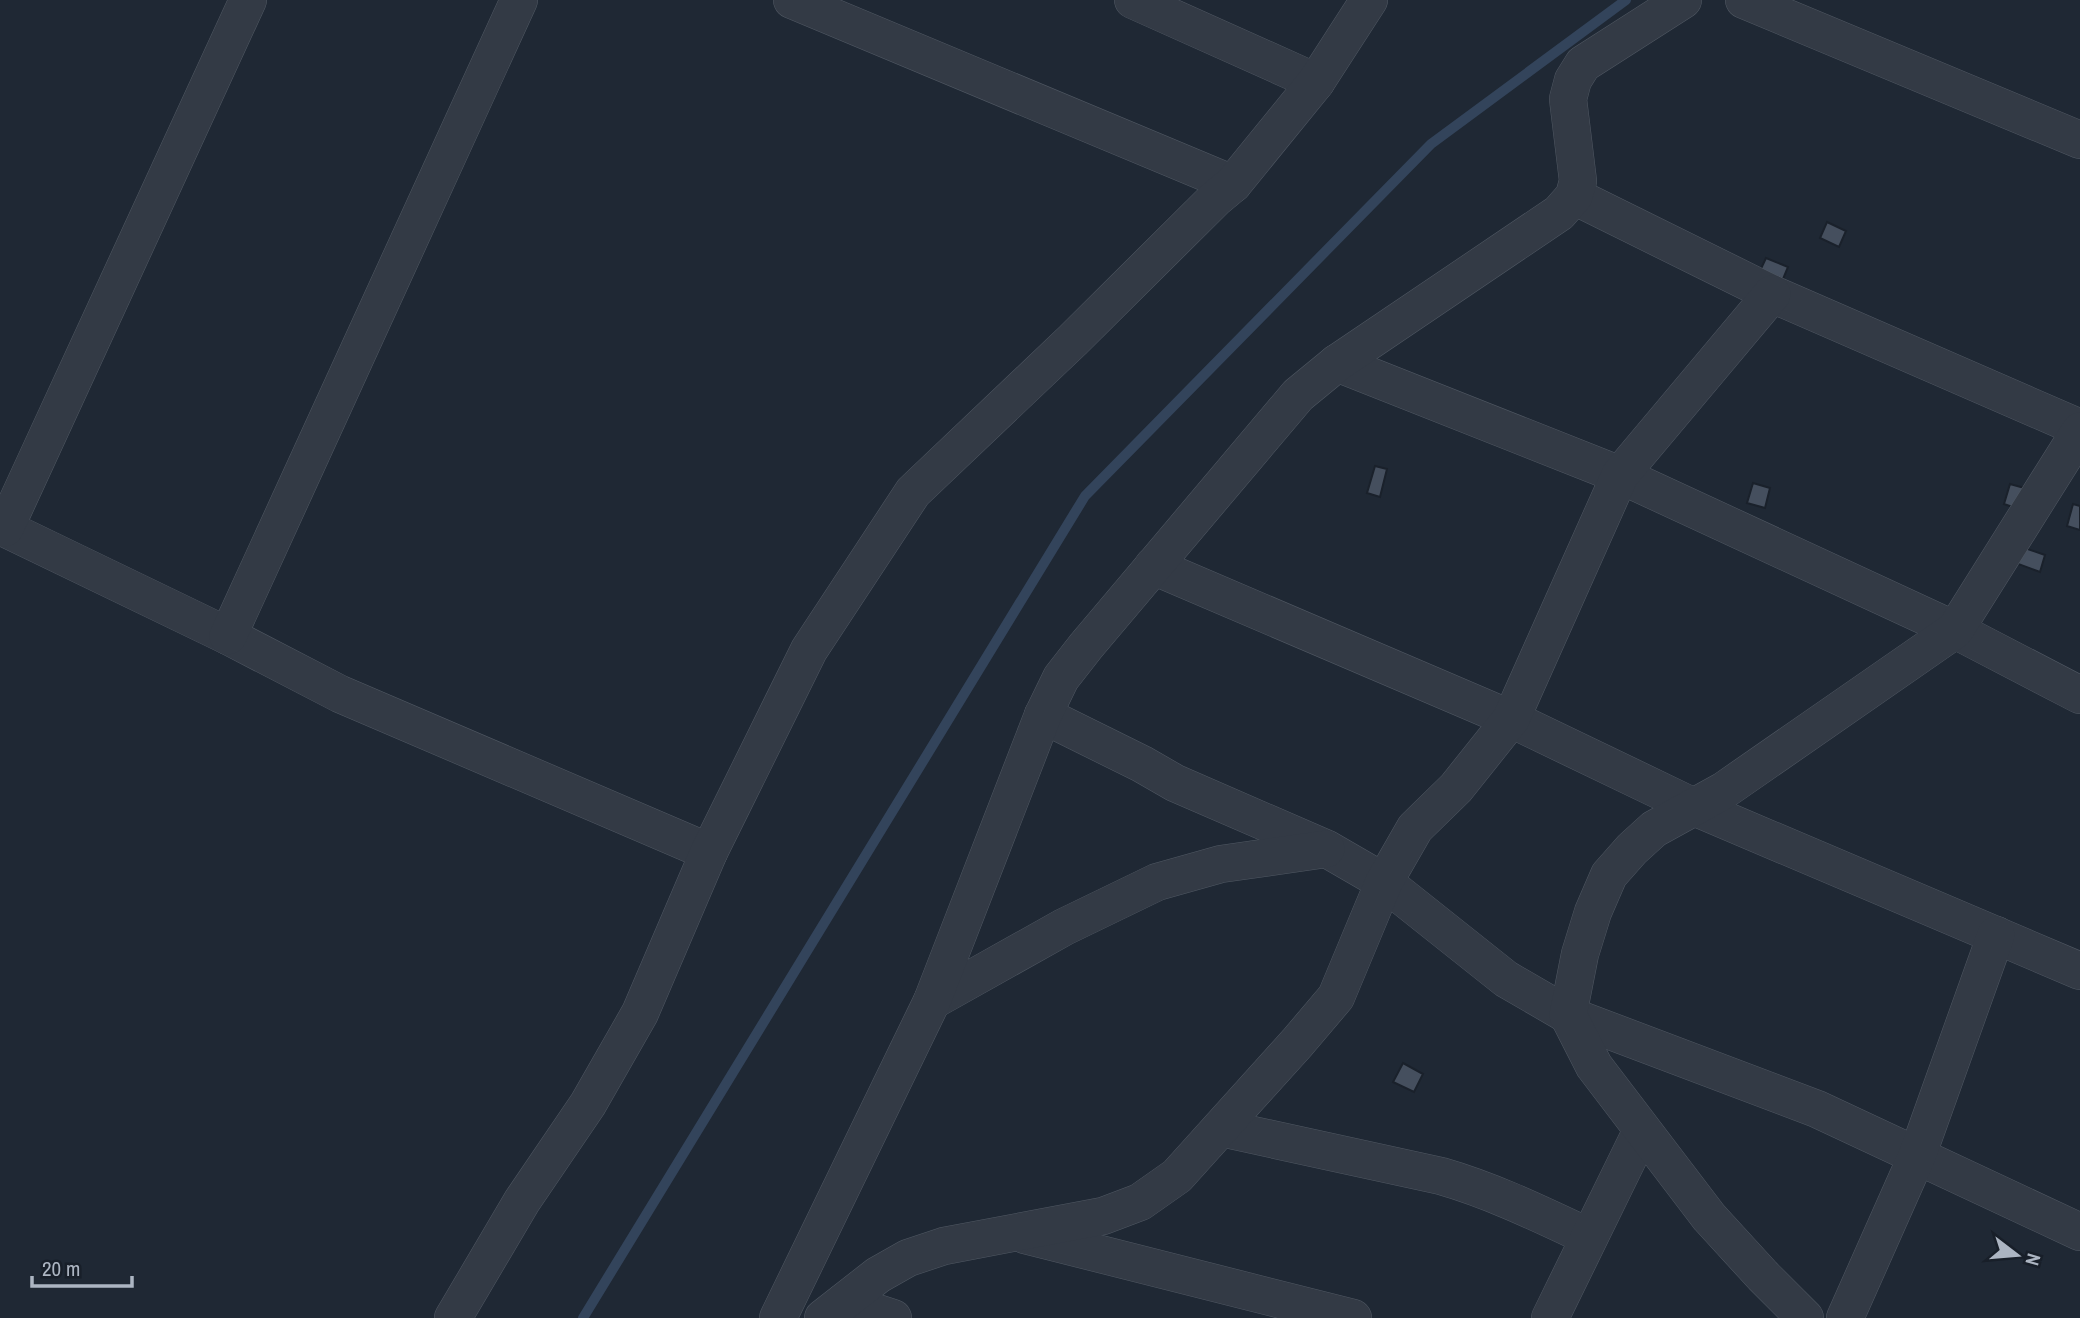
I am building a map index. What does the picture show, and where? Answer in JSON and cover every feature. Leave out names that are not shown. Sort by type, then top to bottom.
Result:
[{"type":"street","points":[[248,0],[2,527],[228,636],[340,694],[709,852]]},
{"type":"street","points":[[228,636],[519,0]]},
{"type":"street","points":[[792,0],[1233,184]]},
{"type":"street","points":[[1133,0],[1316,82]]},
{"type":"street","points":[[453,1318],[522,1201],[587,1104],[640,1013],[709,852],[809,650],[913,492],[1073,340],[1214,199],[1233,184],[1316,82],[1369,0]]},
{"type":"street","points":[[778,1318],[932,1001],[1043,715],[1061,678],[1298,395],[1337,363],[1559,213],[1574,196],[1578,181],[1568,99],[1573,79],[1583,64],[1683,0]]},
{"type":"street","points":[[1744,0],[2080,140]]},
{"type":"street","points":[[1574,196],[1772,293],[2080,430],[1955,630],[1723,791],[1654,829],[1609,875],[1593,912],[1580,954],[1568,1015],[1594,1066],[1709,1217],[1805,1318]]},
{"type":"street","points":[[834,1310],[878,1275],[908,1258],[944,1246],[1103,1216],[1140,1202],[1177,1176],[1336,997],[1384,882],[1415,828],[1456,788],[1511,719],[1620,475],[1772,293]]},
{"type":"street","points":[[1337,363],[1620,475],[1955,630],[2080,695]]},
{"type":"street","points":[[1153,566],[1511,719],[1695,807],[2080,971]]},
{"type":"street","points":[[1043,715],[1175,783],[1327,849],[1384,882],[1506,979],[1568,1015],[1817,1109],[2080,1232]]},
{"type":"street","points":[[932,1001],[1064,927],[1157,882],[1221,864],[1327,849]]},
{"type":"street","points":[[1845,1318],[1917,1156],[1996,935]]},
{"type":"street","points":[[1221,1128],[1474,1185],[1589,1237]]},
{"type":"street","points":[[1550,1318],[1642,1130]]},
{"type":"street","points":[[1016,1233],[1353,1318]]},
{"type":"street","points":[[834,1310],[893,1318]]},
{"type":"building","points":[[1827,222],[1846,231],[1839,247],[1820,238]]},
{"type":"building","points":[[1766,258],[1788,267],[1781,284],[1758,275]]},
{"type":"building","points":[[1375,466],[1387,469],[1380,497],[1367,493]]},
{"type":"building","points":[[1753,483],[1770,488],[1765,508],[1747,503]]},
{"type":"building","points":[[2010,484],[2028,489],[2021,510],[2004,504]]},
{"type":"building","points":[[2073,504],[2080,506],[2080,530],[2067,526]]},
{"type":"building","points":[[2016,545],[2045,555],[2040,572],[2010,561]]},
{"type":"building","points":[[1403,1063],[1423,1074],[1414,1092],[1393,1082]]},
{"type":"waterway","points":[[583,1318],[1085,496],[1431,144],[1626,0]]}]
